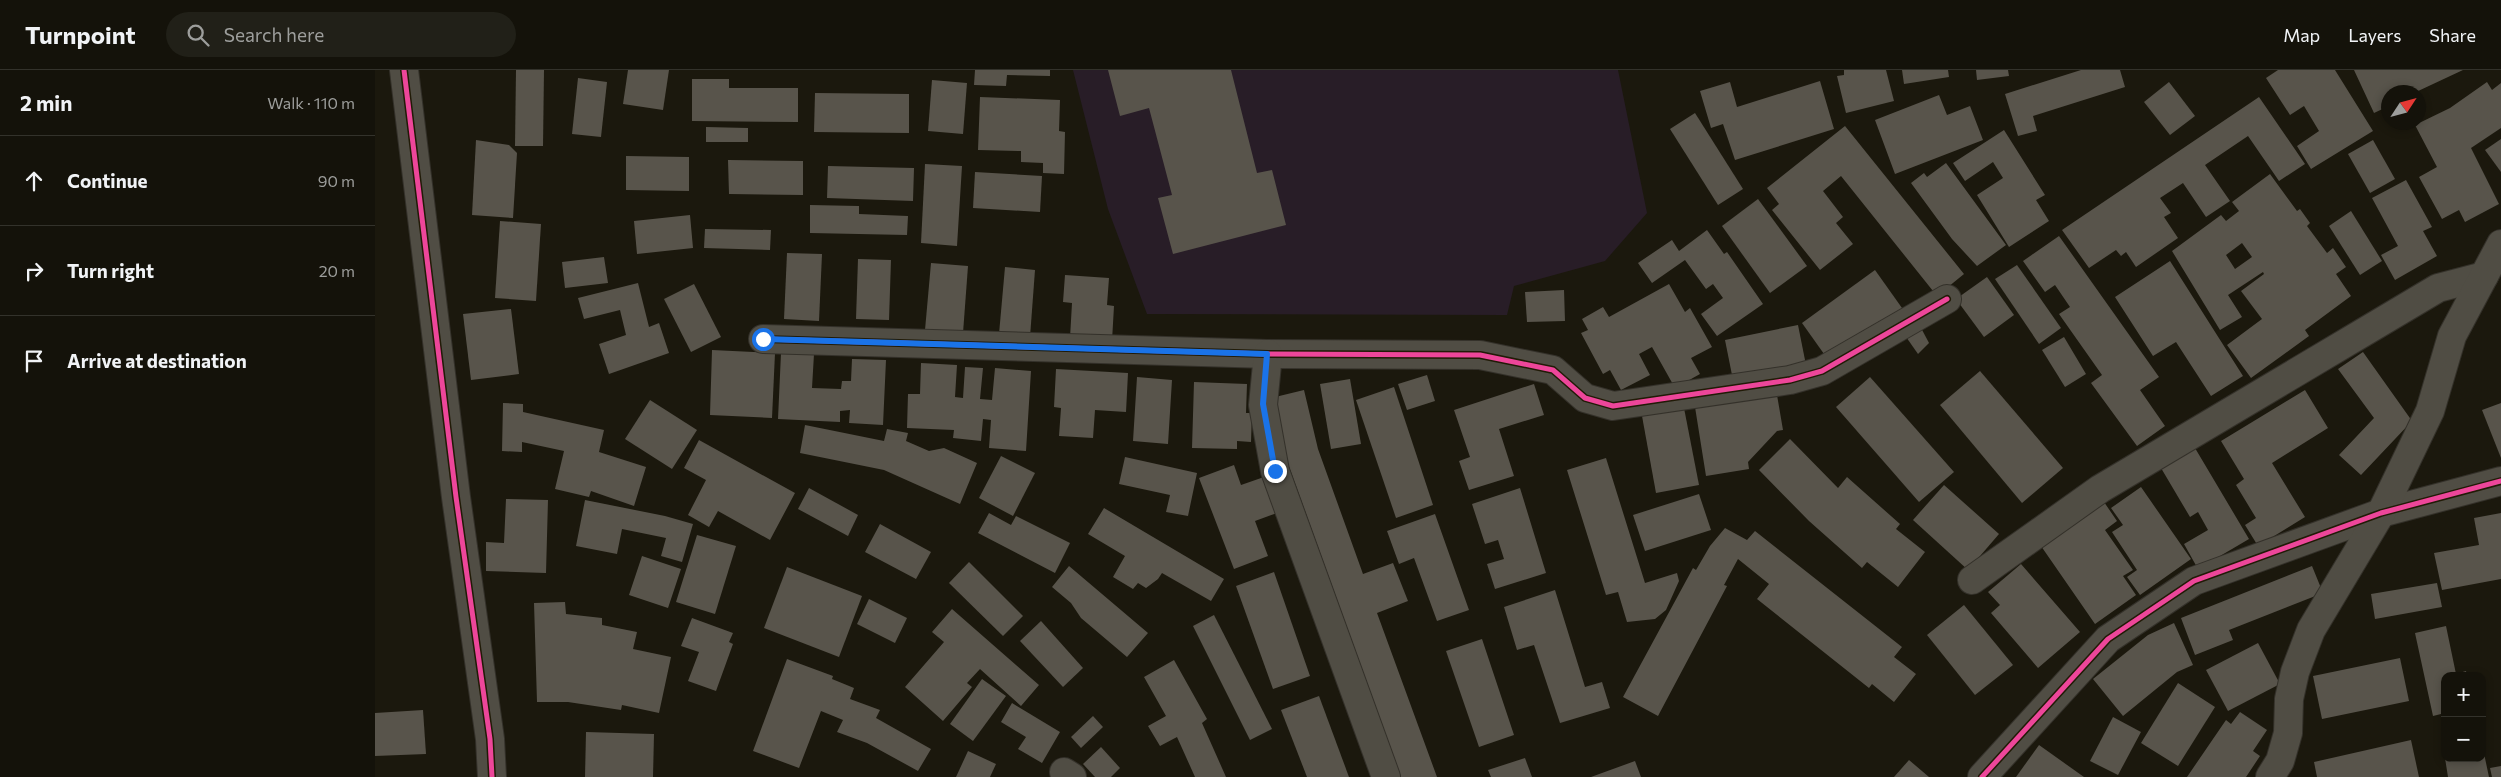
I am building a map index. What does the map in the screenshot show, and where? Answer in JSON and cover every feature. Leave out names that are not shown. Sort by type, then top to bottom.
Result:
[{"type":"street","points":[[404,70],[456,497],[490,739],[492,777]]},
{"type":"street","points":[[2270,777],[2280,761],[2287,733],[2291,690],[2311,630],[2381,513],[2430,411],[2453,336],[2501,244]]},
{"type":"street","points":[[1971,580],[2099,489],[2438,288],[2485,276]]},
{"type":"street","points":[[763,339],[1267,354],[1480,355],[1553,370],[1585,398],[1613,406],[1790,380],[1822,371],[1947,299]]},
{"type":"street","points":[[1267,354],[1263,404],[1275,471],[1386,777]]},
{"type":"street","points":[[1982,777],[2108,639],[2194,582],[2381,513],[2501,481]]},
{"type":"shaded area","points":[[1073,70],[1618,70],[1647,213],[1605,261],[1514,286],[1507,315],[1147,314],[1108,209]]},
{"type":"building","points":[[516,70],[544,70],[543,146],[515,146]]},
{"type":"building","points":[[628,70],[669,70],[663,110],[623,104]]},
{"type":"building","points":[[975,70],[1050,70],[1050,76],[1007,75],[1006,86],[974,85]]},
{"type":"building","points":[[1108,70],[1231,70],[1257,173],[1272,170],[1286,225],[1173,254],[1158,198],[1172,195],[1149,108],[1120,116]]},
{"type":"building","points":[[1844,70],[1886,70],[1894,101],[1846,113],[1837,76],[1844,75]]},
{"type":"building","points":[[1902,70],[1948,70],[1949,77],[1904,84]]},
{"type":"building","points":[[1976,70],[2008,70],[2009,76],[1977,80]]},
{"type":"building","points":[[2081,70],[2120,70],[2125,87],[2033,116],[2037,131],[2018,136],[2005,94]]},
{"type":"building","points":[[2278,70],[2335,70],[2373,131],[2311,169],[2297,146],[2319,131],[2304,106],[2290,115],[2266,78]]},
{"type":"building","points":[[2354,70],[2463,70],[2426,87],[2426,85],[2381,85],[2381,110],[2374,113]]},
{"type":"building","points":[[578,78],[607,82],[601,137],[572,134]]},
{"type":"building","points":[[692,79],[729,79],[729,88],[798,88],[798,122],[692,121]]},
{"type":"building","points":[[932,80],[967,83],[963,134],[928,131]]},
{"type":"building","points":[[1820,81],[1834,129],[1735,160],[1723,124],[1711,128],[1700,91],[1730,82],[1737,107]]},
{"type":"building","points":[[2169,82],[2195,116],[2170,135],[2144,102]]},
{"type":"building","points":[[2487,82],[2492,90],[2501,83],[2501,128],[2471,148],[2499,204],[2465,222],[2459,210],[2442,219],[2419,177],[2437,167],[2418,130],[2426,130],[2426,120],[2450,108]]},
{"type":"building","points":[[815,93],[909,94],[909,133],[814,132]]},
{"type":"building","points":[[1939,95],[1947,115],[1970,106],[1983,140],[1895,174],[1875,120]]},
{"type":"building","points":[[980,97],[1060,100],[1059,131],[1065,132],[1064,174],[1043,173],[1043,163],[1021,162],[1021,151],[978,150]]},
{"type":"building","points":[[2259,97],[2305,164],[2279,181],[2248,136],[2205,165],[2230,201],[2206,217],[2183,183],[2160,198],[2171,213],[2164,217],[2178,238],[2136,267],[2126,252],[2121,256],[2116,250],[2089,268],[2062,230]]},
{"type":"building","points":[[1695,113],[1743,189],[1718,205],[1670,129]]},
{"type":"building","points":[[1845,126],[1964,274],[1937,296],[1841,176],[1823,191],[1843,217],[1836,223],[1853,244],[1820,270],[1772,210],[1779,204],[1767,188]]},
{"type":"building","points":[[706,127],[748,128],[748,142],[706,142]]},
{"type":"building","points":[[2004,130],[2045,195],[2036,200],[2049,221],[2009,247],[1977,195],[2003,178],[1993,162],[1965,181],[1953,163]]},
{"type":"building","points":[[2501,139],[2501,172],[2485,150]]},
{"type":"building","points":[[476,140],[509,145],[517,153],[513,218],[472,215]]},
{"type":"building","points":[[2373,140],[2395,179],[2370,193],[2348,154]]},
{"type":"building","points":[[626,156],[689,157],[689,191],[626,190]]},
{"type":"building","points":[[728,160],[803,161],[803,195],[729,194]]},
{"type":"building","points":[[1946,163],[2006,245],[1977,266],[1952,239],[1911,183],[1924,173],[1927,177]]},
{"type":"building","points":[[925,164],[962,166],[957,246],[921,243]]},
{"type":"building","points":[[828,166],[914,168],[913,201],[827,198]]},
{"type":"building","points":[[975,172],[1042,176],[1040,212],[973,208]]},
{"type":"building","points":[[2270,174],[2297,211],[2300,209],[2310,223],[2307,226],[2327,253],[2333,248],[2346,267],[2336,274],[2351,296],[2305,330],[2309,336],[2251,378],[2227,345],[2262,319],[2241,291],[2264,274],[2263,272],[2228,295],[2242,317],[2220,330],[2172,251],[2221,215],[2226,221],[2239,211],[2232,202]],"holes":[[[2242,243],[2252,257],[2235,269],[2226,255]]]},
{"type":"building","points":[[2406,180],[2432,227],[2423,231],[2437,256],[2395,280],[2381,255],[2398,246],[2372,198]]},
{"type":"building","points":[[1758,199],[1807,266],[1770,293],[1722,226]]},
{"type":"building","points":[[810,205],[859,206],[859,214],[908,216],[907,235],[810,233]]},
{"type":"building","points":[[2351,211],[2382,261],[2360,275],[2329,226]]},
{"type":"building","points":[[690,215],[693,248],[637,254],[634,221]]},
{"type":"building","points":[[500,221],[541,224],[536,301],[495,298]]},
{"type":"building","points":[[705,229],[771,230],[770,250],[704,248]]},
{"type":"building","points":[[1707,230],[1724,254],[1727,252],[1763,304],[1717,336],[1701,314],[1723,298],[1713,284],[1706,289],[1685,260],[1652,283],[1638,263],[1672,240],[1679,251]]},
{"type":"building","points":[[2059,236],[2159,377],[2140,390],[2165,426],[2137,446],[2091,383],[2102,375],[2059,314],[2070,307],[2055,285],[2045,292],[2023,261]]},
{"type":"building","points":[[787,253],[822,254],[819,321],[784,319]]},
{"type":"building","points":[[604,257],[608,283],[565,288],[562,262]]},
{"type":"building","points":[[858,259],[891,260],[889,320],[856,319]]},
{"type":"building","points":[[2170,261],[2243,376],[2211,396],[2176,342],[2153,356],[2115,297]]},
{"type":"building","points":[[931,263],[968,266],[963,333],[925,330]]},
{"type":"building","points":[[2017,265],[2061,328],[2039,344],[1995,279]]},
{"type":"building","points":[[1005,267],[1035,270],[1030,337],[999,334]]},
{"type":"building","points":[[1875,270],[1902,308],[1829,361],[1802,323]]},
{"type":"building","points":[[1065,275],[1109,278],[1107,305],[1114,306],[1112,341],[1070,338],[1072,303],[1063,302]]},
{"type":"building","points":[[1987,277],[2014,315],[1984,337],[1956,299]]},
{"type":"building","points":[[638,283],[649,327],[659,323],[669,353],[609,374],[599,344],[626,335],[620,310],[584,319],[578,298]]},
{"type":"building","points":[[694,284],[721,337],[691,352],[664,299]]},
{"type":"building","points":[[1669,284],[1685,312],[1690,308],[1712,347],[1691,358],[1700,374],[1675,388],[1652,347],[1639,354],[1650,375],[1621,390],[1610,370],[1603,374],[1581,333],[1588,330],[1582,319],[1603,307],[1609,317]]},
{"type":"building","points":[[1564,290],[1565,321],[1527,322],[1525,292]]},
{"type":"building","points":[[511,309],[519,374],[471,380],[463,314]]},
{"type":"building","points":[[1798,325],[1806,365],[1733,380],[1725,340]]},
{"type":"building","points":[[1920,326],[1929,343],[1918,354],[1904,334]]},
{"type":"building","points":[[2064,337],[2086,374],[2065,387],[2042,350]]},
{"type":"building","points":[[712,350],[775,353],[772,418],[710,415]]},
{"type":"building","points":[[2363,352],[2412,421],[2361,475],[2339,455],[2374,418],[2338,369]]},
{"type":"building","points":[[781,353],[814,354],[812,388],[841,389],[842,381],[851,381],[852,359],[886,360],[883,425],[849,423],[850,410],[840,411],[840,422],[778,419]]},
{"type":"building","points":[[921,363],[957,365],[955,397],[963,398],[965,367],[983,368],[980,399],[992,400],[995,368],[1031,371],[1026,451],[989,448],[991,420],[983,419],[981,441],[953,438],[954,430],[907,428],[908,394],[920,394]]},
{"type":"building","points":[[1056,369],[1128,373],[1126,412],[1095,410],[1093,438],[1059,436],[1061,408],[1054,407]]},
{"type":"building","points":[[1980,371],[2063,468],[2022,503],[1940,405]]},
{"type":"building","points":[[1427,375],[1435,401],[1407,410],[1398,384]]},
{"type":"building","points":[[1137,377],[1172,380],[1168,444],[1133,441]]},
{"type":"building","points":[[1870,377],[1954,472],[1919,502],[1836,407]]},
{"type":"building","points":[[1350,379],[1361,444],[1331,449],[1320,384]]},
{"type":"building","points":[[1194,382],[1247,384],[1246,413],[1252,413],[1251,442],[1237,441],[1237,449],[1192,448]]},
{"type":"building","points":[[1534,384],[1544,415],[1499,429],[1514,476],[1469,490],[1459,461],[1470,457],[1454,410]]},
{"type":"building","points":[[1394,387],[1433,505],[1396,518],[1356,400]]},
{"type":"building","points":[[1304,390],[1318,449],[1363,574],[1393,563],[1408,601],[1377,613],[1437,777],[1401,777],[1287,461],[1271,398]]},
{"type":"building","points":[[2305,390],[2328,428],[2272,463],[2305,517],[2258,546],[2245,525],[2256,518],[2236,485],[2244,479],[2221,441]]},
{"type":"building","points":[[1777,395],[1783,430],[1777,431],[1748,462],[1749,469],[1706,476],[1695,407]]},
{"type":"building","points":[[650,400],[697,430],[672,469],[625,439]]},
{"type":"building","points":[[503,403],[523,404],[523,412],[604,430],[599,452],[646,467],[634,506],[591,491],[589,497],[555,489],[564,451],[522,442],[522,452],[502,451]]},
{"type":"building","points":[[2501,403],[2501,458],[2482,410]]},
{"type":"building","points":[[1684,408],[1699,485],[1656,493],[1642,416]]},
{"type":"building","points":[[805,425],[884,441],[887,429],[908,433],[906,441],[929,451],[944,448],[977,463],[960,504],[884,470],[800,453]]},
{"type":"building","points":[[1790,439],[1838,488],[1847,477],[1900,524],[1896,529],[1925,552],[1898,587],[1867,562],[1862,568],[1809,521],[1759,470]]},
{"type":"building","points":[[699,440],[795,493],[770,540],[718,511],[709,527],[688,515],[706,480],[684,468]]},
{"type":"building","points":[[2195,448],[2249,539],[2198,569],[2184,544],[2208,530],[2198,512],[2190,517],[2161,468]]},
{"type":"building","points":[[1001,456],[1035,473],[1013,516],[979,498]]},
{"type":"building","points":[[1125,457],[1197,473],[1188,516],[1166,512],[1170,495],[1119,484]]},
{"type":"building","points":[[1606,458],[1645,583],[1677,573],[1679,581],[1666,610],[1655,619],[1627,622],[1618,592],[1606,595],[1567,470]]},
{"type":"building","points":[[1234,465],[1241,485],[1264,477],[1277,513],[1255,521],[1268,556],[1234,569],[1199,478]]},
{"type":"building","points":[[1944,485],[1999,534],[1968,570],[1913,520]]},
{"type":"building","points":[[2141,487],[2191,559],[2140,595],[2127,577],[2137,570],[2112,532],[2123,525],[2111,508]]},
{"type":"building","points":[[809,488],[858,515],[848,536],[798,509]]},
{"type":"building","points":[[1520,488],[1546,573],[1495,589],[1487,564],[1504,559],[1498,540],[1485,544],[1472,504]]},
{"type":"building","points":[[1699,494],[1711,530],[1645,551],[1633,515]]},
{"type":"building","points":[[506,499],[548,500],[546,573],[486,571],[486,542],[504,543]]},
{"type":"building","points":[[585,500],[665,516],[693,524],[682,562],[661,556],[666,538],[622,529],[617,554],[576,546]]},
{"type":"building","points":[[2104,502],[2117,521],[2105,530],[2133,570],[2123,576],[2136,595],[2095,624],[2041,546]]},
{"type":"building","points":[[1104,508],[1224,579],[1211,601],[1162,573],[1158,579],[1146,588],[1138,583],[1133,589],[1113,577],[1125,556],[1088,534]]},
{"type":"building","points":[[989,513],[1011,525],[1016,516],[1070,543],[1055,573],[978,533]]},
{"type":"building","points":[[2501,513],[2501,579],[2442,590],[2434,553],[2479,545],[2474,518]]},
{"type":"building","points":[[1435,514],[1469,610],[1437,621],[1414,558],[1399,564],[1387,531]]},
{"type":"building","points":[[880,524],[931,552],[916,579],[865,552]]},
{"type":"building","points":[[1725,528],[1747,540],[1755,531],[1902,647],[1894,657],[1916,674],[1894,702],[1872,684],[1869,688],[1757,599],[1769,584],[1738,559],[1724,585],[1727,586],[1658,716],[1623,697],[1693,568],[1696,570],[1710,546]]},
{"type":"building","points":[[697,535],[736,546],[715,614],[676,602]]},
{"type":"building","points":[[642,556],[681,569],[668,608],[629,595]]},
{"type":"building","points":[[969,562],[1023,616],[1003,636],[949,583]]},
{"type":"building","points":[[2021,564],[2080,632],[2038,668],[1991,613],[2000,605],[1988,592]]},
{"type":"building","points":[[1069,566],[1148,633],[1127,657],[1081,618],[1071,603],[1052,587]]},
{"type":"building","points":[[2312,566],[2323,593],[2229,630],[2233,640],[2195,655],[2181,618]]},
{"type":"building","points":[[787,567],[862,596],[839,657],[764,628]]},
{"type":"building","points":[[1274,572],[1310,676],[1273,689],[1236,586]]},
{"type":"building","points":[[2437,583],[2442,607],[2375,619],[2371,594]]},
{"type":"building","points":[[1555,590],[1585,687],[1602,682],[1610,708],[1560,723],[1534,645],[1517,650],[1504,607]]},
{"type":"building","points":[[869,599],[907,618],[895,643],[857,624]]},
{"type":"building","points":[[565,602],[566,614],[602,618],[602,625],[637,632],[633,649],[671,657],[659,713],[622,705],[621,710],[568,702],[537,702],[534,603]]},
{"type":"building","points":[[1964,605],[2013,665],[1975,695],[1927,635]]},
{"type":"building","points":[[952,609],[1039,685],[1021,706],[980,669],[967,683],[972,687],[943,721],[905,687],[944,642],[932,632]]},
{"type":"building","points":[[1214,615],[1272,729],[1250,740],[1193,626]]},
{"type":"building","points":[[692,618],[733,633],[729,642],[733,644],[716,691],[688,681],[699,652],[681,646]]},
{"type":"building","points":[[1041,621],[1083,668],[1063,687],[1020,641]]},
{"type":"building","points":[[2174,623],[2193,665],[2177,672],[2123,716],[2093,679],[2148,635]]},
{"type":"building","points":[[2446,626],[2456,672],[2441,672],[2441,714],[2433,716],[2415,633]]},
{"type":"building","points":[[1482,639],[1514,735],[1479,747],[1446,651]]},
{"type":"building","points":[[2258,643],[2280,684],[2228,711],[2206,670]]},
{"type":"building","points":[[2400,658],[2409,701],[2322,719],[2313,676]]},
{"type":"building","points":[[787,659],[833,676],[832,679],[854,688],[850,699],[880,710],[876,718],[931,749],[918,771],[867,743],[837,732],[843,720],[821,711],[799,768],[753,751]]},
{"type":"building","points":[[1174,660],[1207,719],[1202,723],[1226,777],[1195,777],[1177,737],[1160,746],[1148,726],[1166,716],[1144,677]]},
{"type":"building","points":[[982,679],[1006,696],[973,741],[950,724]]},
{"type":"building","points":[[2178,683],[2215,707],[2178,766],[2141,743]]},
{"type":"building","points":[[1319,696],[1349,777],[1307,777],[1281,710]]},
{"type":"building","points":[[1012,703],[1060,732],[1042,763],[1018,749],[1026,737],[1001,722]]},
{"type":"building","points":[[423,710],[426,754],[375,756],[375,713]]},
{"type":"building","points":[[2240,712],[2267,730],[2253,751],[2260,756],[2246,777],[2187,777],[2226,720],[2231,724]]},
{"type":"building","points":[[1093,716],[1103,727],[1081,748],[1071,737]]},
{"type":"building","points":[[2113,717],[2141,732],[2118,775],[2090,761]]},
{"type":"building","points":[[586,732],[654,734],[653,777],[585,777]]},
{"type":"building","points":[[2411,740],[2419,777],[2317,777],[2314,762]]},
{"type":"building","points":[[2039,745],[2084,777],[2016,777]]},
{"type":"building","points":[[1101,747],[1120,768],[1111,777],[1095,777],[1083,764]]},
{"type":"building","points":[[968,751],[996,764],[990,777],[956,777]]},
{"type":"building","points":[[1525,758],[1532,777],[1491,777],[1488,770]]},
{"type":"building","points":[[1909,760],[1929,777],[1894,777]]},
{"type":"building","points":[[1635,761],[1641,777],[1591,777]]},
{"type":"building","points":[[2446,762],[2486,762],[2489,777],[2448,777]]},
{"type":"building","points":[[2501,766],[2501,777],[2492,777],[2490,768]]},
{"type":"cycle path","points":[[404,70],[456,497],[490,739],[492,777]]},
{"type":"cycle path","points":[[763,339],[1268,354],[1480,355],[1553,370],[1585,398],[1613,406],[1790,380],[1822,371],[1947,299]]},
{"type":"cycle path","points":[[1982,777],[2108,639],[2194,581],[2381,513],[2501,481]]},
{"type":"route","points":[[763,339],[1267,354],[1263,404],[1275,471]]}]
